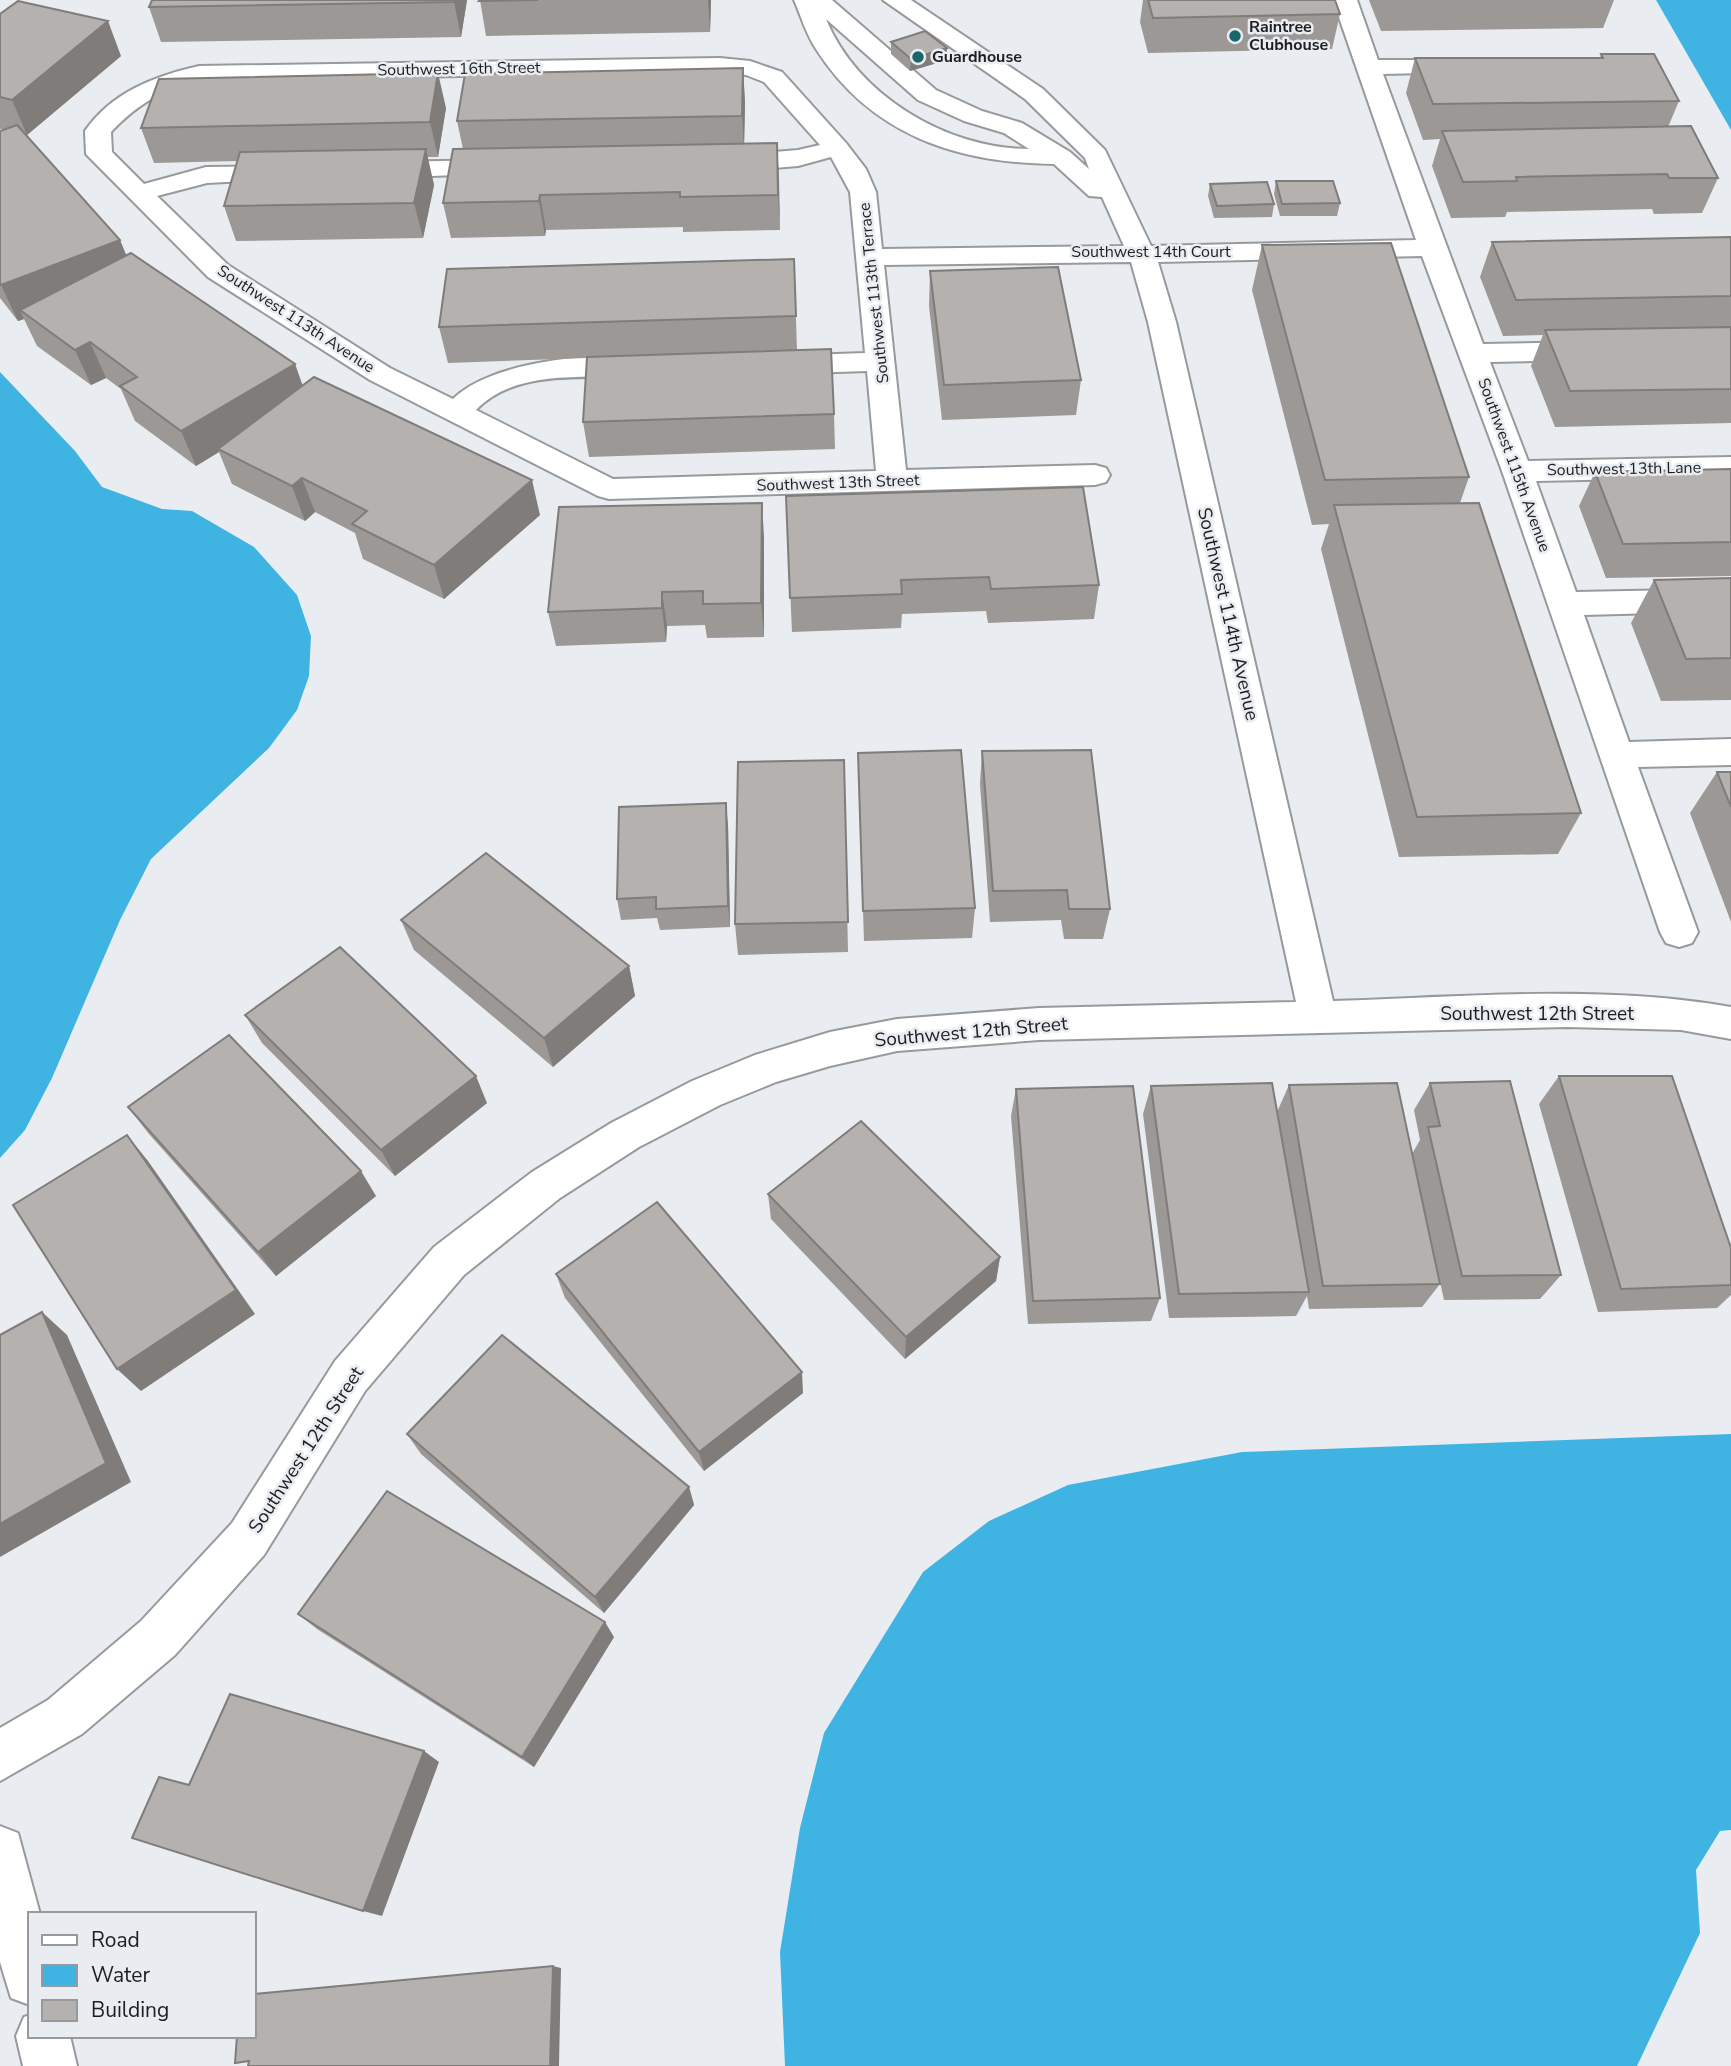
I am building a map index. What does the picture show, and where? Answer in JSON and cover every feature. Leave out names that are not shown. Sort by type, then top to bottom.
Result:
[{"type":"street","points":[[806,0],[830,52],[877,101],[913,127],[948,142],[998,155],[1061,157]]},
{"type":"street","points":[[818,0],[927,95],[1013,128],[1061,157],[1126,215]]},
{"type":"street","name":"Southwest 114th Avenue","points":[[895,0],[1034,94],[1096,155],[1126,215],[1163,322],[1318,1017]]},
{"type":"street","name":"Southwest 115th Avenue","points":[[1345,0],[1370,67],[1416,157],[1432,247],[1517,471],[1679,932]]},
{"type":"street","name":"Southwest 16th Street","points":[[168,79],[227,73],[720,65],[750,68]]},
{"type":"street","points":[[1370,67],[1491,65]]},
{"type":"street","name":"Southwest 113th Terrace","points":[[750,68],[774,77],[837,148],[853,169],[863,192],[892,482]]},
{"type":"street","name":"Southwest 113th Avenue","points":[[168,79],[116,109],[98,131],[99,154],[218,271],[380,374],[582,478]]},
{"type":"street","points":[[958,109],[995,97],[1034,94]]},
{"type":"street","points":[[704,165],[798,158],[837,148]]},
{"type":"street","points":[[358,170],[524,168]]},
{"type":"street","points":[[139,193],[206,175],[316,171]]},
{"type":"street","name":"Southwest 14th Court","points":[[869,257],[1055,252],[1142,255],[1432,247]]},
{"type":"street","points":[[1472,353],[1622,350]]},
{"type":"street","points":[[757,366],[881,362]]},
{"type":"street","points":[[457,412],[478,391],[509,379],[550,370],[660,368]]},
{"type":"street","name":"Southwest 13th Lane","points":[[1517,471],[1731,467]]},
{"type":"street","name":"Southwest 13th Street","points":[[582,478],[609,489],[1095,475]]},
{"type":"street","points":[[1564,604],[1731,600]]},
{"type":"street","points":[[1617,755],[1731,752]]},
{"type":"street","name":"Southwest 12th Street","points":[[0,1756],[65,1717],[167,1628],[248,1539],[350,1376],[449,1261],[546,1185],[625,1135],[706,1093],[769,1067],[830,1049],[897,1035],[1039,1024],[1569,1011],[1681,1014],[1731,1023]]},
{"type":"street","points":[[0,1851],[28,1970]]},
{"type":"street","points":[[43,2038],[50,2066]]},
{"type":"water","points":[[1656,0],[1731,0],[1731,130]]},
{"type":"water","points":[[0,372],[75,451],[102,487],[162,509],[192,511],[254,547],[297,595],[311,636],[309,676],[297,710],[269,748],[151,859],[120,920],[52,1078],[25,1130],[0,1158]]},
{"type":"water","points":[[1731,1434],[1731,1830],[1720,1831],[1696,1870],[1700,1933],[1637,2066],[785,2066],[780,1952],[800,1828],[824,1733],[923,1572],[989,1521],[1068,1485],[1242,1452]]},
{"type":"building","points":[[152,0],[454,0],[454,2],[149,7]]},
{"type":"building","points":[[1148,0],[1335,0],[1340,14],[1153,18]]},
{"type":"building","points":[[18,1],[108,21],[12,100],[0,97],[0,14]]},
{"type":"building","points":[[925,31],[947,48],[911,59],[891,42]]},
{"type":"building","points":[[1601,54],[1654,54],[1679,101],[1433,104],[1415,58],[1603,58]]},
{"type":"building","points":[[743,68],[742,116],[457,121],[465,74]]},
{"type":"building","points":[[438,73],[430,122],[141,128],[159,79]]},
{"type":"building","points":[[17,125],[120,240],[1,285],[0,131]]},
{"type":"building","points":[[1691,126],[1718,178],[1669,178],[1667,174],[1516,177],[1517,181],[1463,182],[1442,131]]},
{"type":"building","points":[[777,143],[778,195],[680,197],[680,192],[540,195],[539,201],[443,203],[453,149]]},
{"type":"building","points":[[426,149],[414,203],[224,206],[240,152]]},
{"type":"building","points":[[1276,181],[1333,181],[1340,203],[1282,204]]},
{"type":"building","points":[[1267,182],[1274,204],[1217,206],[1210,184]]},
{"type":"building","points":[[1731,237],[1731,296],[1516,300],[1492,242]]},
{"type":"building","points":[[1391,243],[1469,477],[1325,480],[1262,245]]},
{"type":"building","points":[[131,253],[295,364],[181,431],[120,386],[137,377],[90,342],[75,350],[20,310]]},
{"type":"building","points":[[794,259],[796,316],[439,327],[447,269]]},
{"type":"building","points":[[1058,267],[1081,380],[944,385],[930,271]]},
{"type":"building","points":[[1731,327],[1731,389],[1570,391],[1545,330]]},
{"type":"building","points":[[831,349],[834,414],[583,422],[587,357]]},
{"type":"building","points":[[314,377],[532,480],[434,565],[352,524],[367,511],[302,478],[292,486],[218,449]]},
{"type":"building","points":[[1731,469],[1731,542],[1623,544],[1595,472]]},
{"type":"building","points":[[1083,487],[1099,585],[991,589],[989,577],[901,580],[902,594],[790,598],[786,496]]},
{"type":"building","points":[[762,503],[761,603],[703,604],[703,591],[662,592],[662,608],[548,612],[559,507]]},
{"type":"building","points":[[1479,503],[1581,813],[1417,817],[1334,505]]},
{"type":"building","points":[[1731,578],[1731,658],[1686,659],[1654,580]]},
{"type":"building","points":[[961,750],[975,908],[863,911],[858,753]]},
{"type":"building","points":[[1091,750],[1110,909],[1069,909],[1067,890],[993,891],[982,751]]},
{"type":"building","points":[[844,760],[848,922],[735,924],[738,762]]},
{"type":"building","points":[[1717,772],[1731,772],[1731,807]]},
{"type":"building","points":[[726,803],[728,906],[656,909],[656,897],[617,899],[619,807]]},
{"type":"building","points":[[486,853],[629,966],[544,1038],[401,920]]},
{"type":"building","points":[[340,947],[476,1076],[381,1150],[245,1015]]},
{"type":"building","points":[[229,1035],[361,1171],[258,1252],[128,1107]]},
{"type":"building","points":[[1559,1076],[1672,1076],[1731,1248],[1731,1285],[1621,1289]]},
{"type":"building","points":[[1510,1081],[1561,1275],[1462,1276],[1428,1127],[1440,1126],[1430,1083]]},
{"type":"building","points":[[1272,1083],[1309,1292],[1179,1294],[1151,1086]]},
{"type":"building","points":[[1397,1083],[1440,1284],[1323,1286],[1289,1085]]},
{"type":"building","points":[[1133,1086],[1160,1298],[1033,1301],[1016,1089]]},
{"type":"building","points":[[861,1121],[1000,1257],[906,1337],[768,1194]]},
{"type":"building","points":[[127,1135],[236,1290],[117,1369],[13,1205]]},
{"type":"building","points":[[657,1202],[802,1372],[699,1452],[556,1274]]},
{"type":"building","points":[[42,1312],[106,1463],[0,1524],[0,1335]]},
{"type":"building","points":[[502,1335],[689,1487],[595,1597],[407,1434]]},
{"type":"building","points":[[387,1491],[605,1622],[522,1757],[298,1614]]},
{"type":"building","points":[[230,1694],[424,1751],[363,1911],[132,1838],[159,1777],[189,1785]]},
{"type":"building","points":[[553,1966],[550,2066],[248,2066],[249,2061],[235,2063],[237,2038],[256,2038],[256,1994]]},
{"type":"place","name":"Raintree Clubhouse","points":[[1235,36]]},
{"type":"place","name":"Guardhouse","points":[[918,57]]}]
